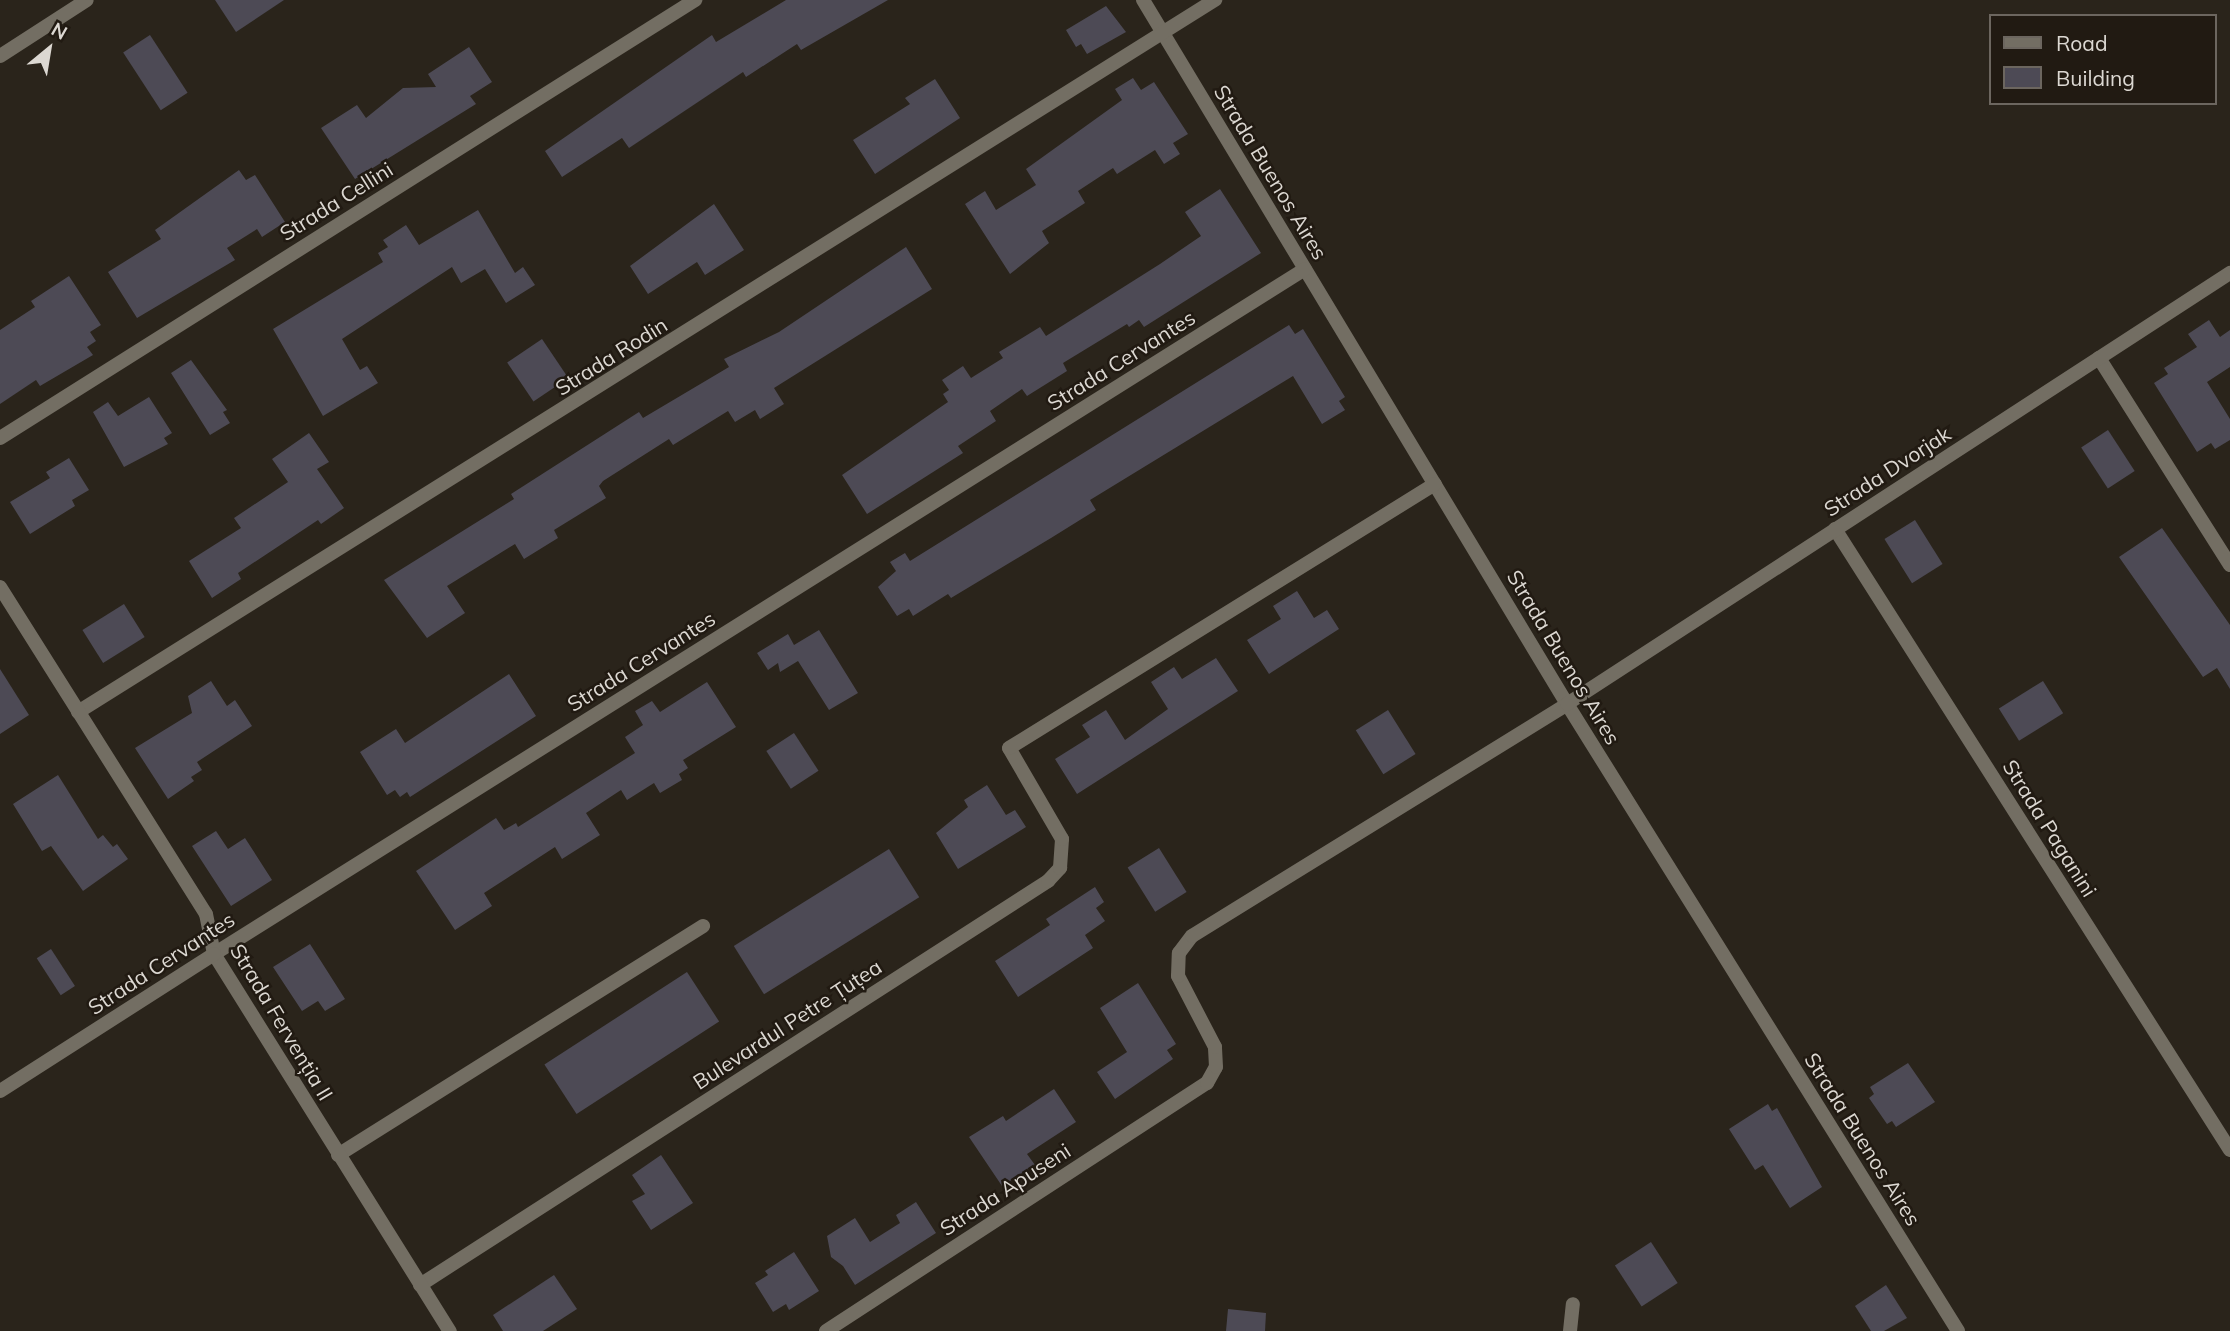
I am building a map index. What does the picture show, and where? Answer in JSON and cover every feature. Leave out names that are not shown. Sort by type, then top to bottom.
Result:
[{"type":"street","points":[[0,56],[87,0]]},
{"type":"street","name":"Strada Cellini","points":[[0,438],[695,0]]},
{"type":"street","name":"Strada Buenos Aires","points":[[1143,0],[1567,704],[1958,1331]]},
{"type":"street","name":"Strada Rodin","points":[[78,712],[1215,0]]},
{"type":"street","name":"Strada Cervantes","points":[[0,1091],[1305,269]]},
{"type":"street","name":"Strada Dvorjak","points":[[1206,1083],[1216,1067],[1215,1047],[1178,976],[1179,953],[1192,936],[1567,704],[2230,273]]},
{"type":"street","points":[[2099,358],[2230,565]]},
{"type":"street","name":"Bulevardul Petre Țuțea","points":[[420,1285],[1048,881],[1060,869],[1062,839],[1009,748],[1435,484]]},
{"type":"street","name":"Strada Paganini","points":[[1835,529],[2230,1150]]},
{"type":"street","name":"Strada Fervenția II","points":[[0,587],[206,914],[214,954],[450,1331]]},
{"type":"street","points":[[338,1155],[703,926]]},
{"type":"street","name":"Strada Apuseni","points":[[826,1331],[1206,1083]]},
{"type":"street","points":[[1570,1331],[1573,1304]]},
{"type":"building","points":[[215,0],[284,0],[236,32]]},
{"type":"building","points":[[786,0],[888,0],[801,50],[797,44],[746,77],[743,72],[629,148],[622,138],[562,177],[545,151],[712,35],[716,42]]},
{"type":"building","points":[[1106,6],[1126,32],[1087,54],[1081,44],[1076,47],[1066,30]]},
{"type":"building","points":[[150,35],[188,93],[161,110],[123,52]]},
{"type":"building","points":[[469,47],[492,82],[470,96],[476,104],[355,179],[321,128],[357,105],[366,118],[403,88],[436,87],[428,74]]},
{"type":"building","points":[[1133,78],[1141,90],[1154,82],[1188,134],[1173,143],[1180,154],[1164,164],[1155,150],[1117,174],[1113,168],[1078,191],[1085,203],[1042,231],[1049,243],[1010,274],[965,204],[985,191],[996,210],[1036,185],[1026,169],[1122,100],[1115,89]]},
{"type":"building","points":[[935,79],[960,118],[875,174],[853,140],[910,104],[905,98]]},
{"type":"building","points":[[239,170],[246,180],[255,175],[285,222],[262,237],[257,229],[227,248],[235,260],[137,318],[108,272],[161,239],[155,230]]},
{"type":"building","points":[[1220,189],[1261,253],[1144,327],[1139,320],[1129,327],[1127,324],[1063,363],[1067,371],[1027,396],[1022,389],[990,411],[996,421],[958,446],[963,453],[867,514],[842,475],[948,402],[943,394],[949,390],[942,380],[963,366],[971,378],[1003,358],[999,352],[1040,327],[1046,336],[1201,236],[1185,212]]},
{"type":"building","points":[[714,204],[744,250],[705,275],[697,262],[648,294],[630,266]]},
{"type":"building","points":[[478,210],[515,273],[523,267],[535,285],[506,303],[485,269],[461,283],[452,267],[342,339],[360,370],[367,366],[378,383],[323,416],[273,329],[383,262],[378,253],[388,247],[383,240],[406,225],[419,245]]},
{"type":"building","points":[[906,247],[932,289],[774,388],[784,404],[760,419],[755,410],[735,422],[728,411],[673,445],[669,439],[603,481],[599,486],[606,498],[554,530],[558,538],[524,559],[515,544],[447,586],[465,613],[427,638],[384,580],[514,499],[511,494],[639,412],[643,418],[729,367],[724,359],[779,332]]},
{"type":"building","points":[[69,276],[101,325],[90,332],[96,341],[87,347],[93,355],[40,386],[36,380],[0,404],[0,330],[35,307],[31,301]]},
{"type":"building","points":[[2209,320],[2220,337],[2230,330],[2230,367],[2207,382],[2230,419],[2230,440],[2215,449],[2211,443],[2197,452],[2154,383],[2168,374],[2164,368],[2197,347],[2188,334]]},
{"type":"building","points":[[1289,325],[1295,334],[1303,329],[1345,397],[1339,401],[1345,410],[1322,424],[1293,376],[1090,500],[1096,510],[1051,538],[951,598],[948,594],[913,616],[909,609],[897,616],[878,587],[896,571],[890,562],[905,553],[910,561]]},
{"type":"building","points":[[542,339],[568,378],[533,401],[507,362]]},
{"type":"building","points":[[191,360],[227,410],[223,412],[230,423],[210,435],[171,373]]},
{"type":"building","points":[[149,397],[172,433],[164,438],[168,444],[124,467],[93,412],[108,402],[118,416]]},
{"type":"building","points":[[2108,430],[2135,471],[2108,489],[2081,447]]},
{"type":"building","points":[[309,433],[329,462],[317,469],[344,508],[321,524],[318,520],[238,573],[241,579],[212,598],[189,561],[241,528],[234,518],[288,482],[272,459]]},
{"type":"building","points":[[69,458],[89,490],[72,500],[75,506],[30,534],[10,502],[50,478],[46,472]]},
{"type":"building","points":[[1915,520],[1943,564],[1912,583],[1884,539]]},
{"type":"building","points":[[2162,528],[2230,625],[2230,689],[2217,668],[2203,677],[2119,557]]},
{"type":"building","points":[[1297,591],[1314,618],[1327,610],[1339,629],[1269,674],[1247,640],[1281,619],[1273,606]]},
{"type":"building","points":[[124,604],[145,637],[103,663],[82,630]]},
{"type":"building","points":[[819,630],[858,693],[829,710],[798,661],[780,672],[778,663],[768,670],[757,653],[788,634],[794,645]]},
{"type":"building","points":[[1216,658],[1238,691],[1077,794],[1055,759],[1090,737],[1082,725],[1106,710],[1125,740],[1168,709],[1151,682],[1174,667],[1182,679]]},
{"type":"building","points":[[0,669],[29,715],[0,734]]},
{"type":"building","points":[[509,674],[536,716],[410,797],[407,792],[400,797],[395,790],[387,795],[360,752],[396,729],[405,743]]},
{"type":"building","points":[[211,681],[227,706],[235,700],[252,726],[197,762],[202,770],[191,777],[194,781],[168,799],[135,748],[192,713],[188,696]]},
{"type":"building","points":[[2043,681],[2063,713],[2019,741],[1999,709]]},
{"type":"building","points":[[707,682],[736,727],[683,760],[688,768],[679,774],[682,780],[660,793],[654,783],[627,800],[621,790],[586,813],[600,835],[562,859],[555,847],[484,893],[492,906],[455,930],[416,871],[496,818],[504,830],[516,823],[518,827],[635,753],[625,737],[643,725],[635,711],[652,701],[660,712]]},
{"type":"building","points":[[1388,710],[1416,754],[1383,774],[1356,730]]},
{"type":"building","points":[[794,733],[819,771],[791,789],[766,751]]},
{"type":"building","points":[[58,775],[98,839],[103,835],[113,847],[117,844],[128,859],[83,891],[51,846],[42,851],[13,804]]},
{"type":"building","points":[[987,785],[1006,815],[1015,810],[1026,827],[958,869],[936,833],[968,807],[964,800]]},
{"type":"building","points":[[216,831],[228,849],[245,838],[272,880],[231,906],[192,846]]},
{"type":"building","points":[[1159,848],[1187,892],[1155,912],[1128,868]]},
{"type":"building","points":[[889,849],[919,897],[764,994],[734,946]]},
{"type":"building","points":[[1095,887],[1104,902],[1096,908],[1105,921],[1085,935],[1093,948],[1018,997],[995,961],[1050,925],[1046,919]]},
{"type":"building","points":[[310,944],[345,999],[325,1011],[318,1001],[302,1011],[273,967]]},
{"type":"building","points":[[51,949],[75,986],[61,995],[37,958]]},
{"type":"building","points":[[687,972],[719,1021],[577,1114],[544,1065]]},
{"type":"building","points":[[1138,983],[1176,1044],[1167,1050],[1173,1059],[1115,1099],[1097,1072],[1127,1052],[1100,1008]]},
{"type":"building","points":[[1908,1063],[1935,1102],[1896,1127],[1892,1121],[1887,1124],[1869,1098],[1874,1094],[1870,1087]]},
{"type":"building","points":[[1054,1089],[1076,1122],[1027,1154],[1035,1165],[1002,1186],[969,1137],[1003,1116],[1006,1121]]},
{"type":"building","points":[[1768,1104],[1772,1111],[1777,1108],[1822,1187],[1790,1208],[1763,1165],[1755,1170],[1729,1129]]},
{"type":"building","points":[[661,1155],[693,1203],[651,1230],[632,1201],[645,1194],[632,1175]]},
{"type":"building","points":[[916,1202],[936,1233],[855,1285],[843,1266],[831,1257],[827,1236],[855,1218],[870,1242],[900,1223],[896,1215]]},
{"type":"building","points":[[1651,1242],[1678,1283],[1642,1307],[1615,1265]]},
{"type":"building","points":[[794,1252],[819,1291],[789,1310],[786,1304],[773,1312],[755,1283],[768,1275],[765,1271]]},
{"type":"building","points":[[554,1275],[577,1309],[543,1331],[503,1331],[493,1315]]},
{"type":"building","points":[[1886,1285],[1907,1318],[1884,1331],[1871,1331],[1855,1306]]},
{"type":"building","points":[[1228,1309],[1266,1313],[1265,1331],[1226,1331]]}]
